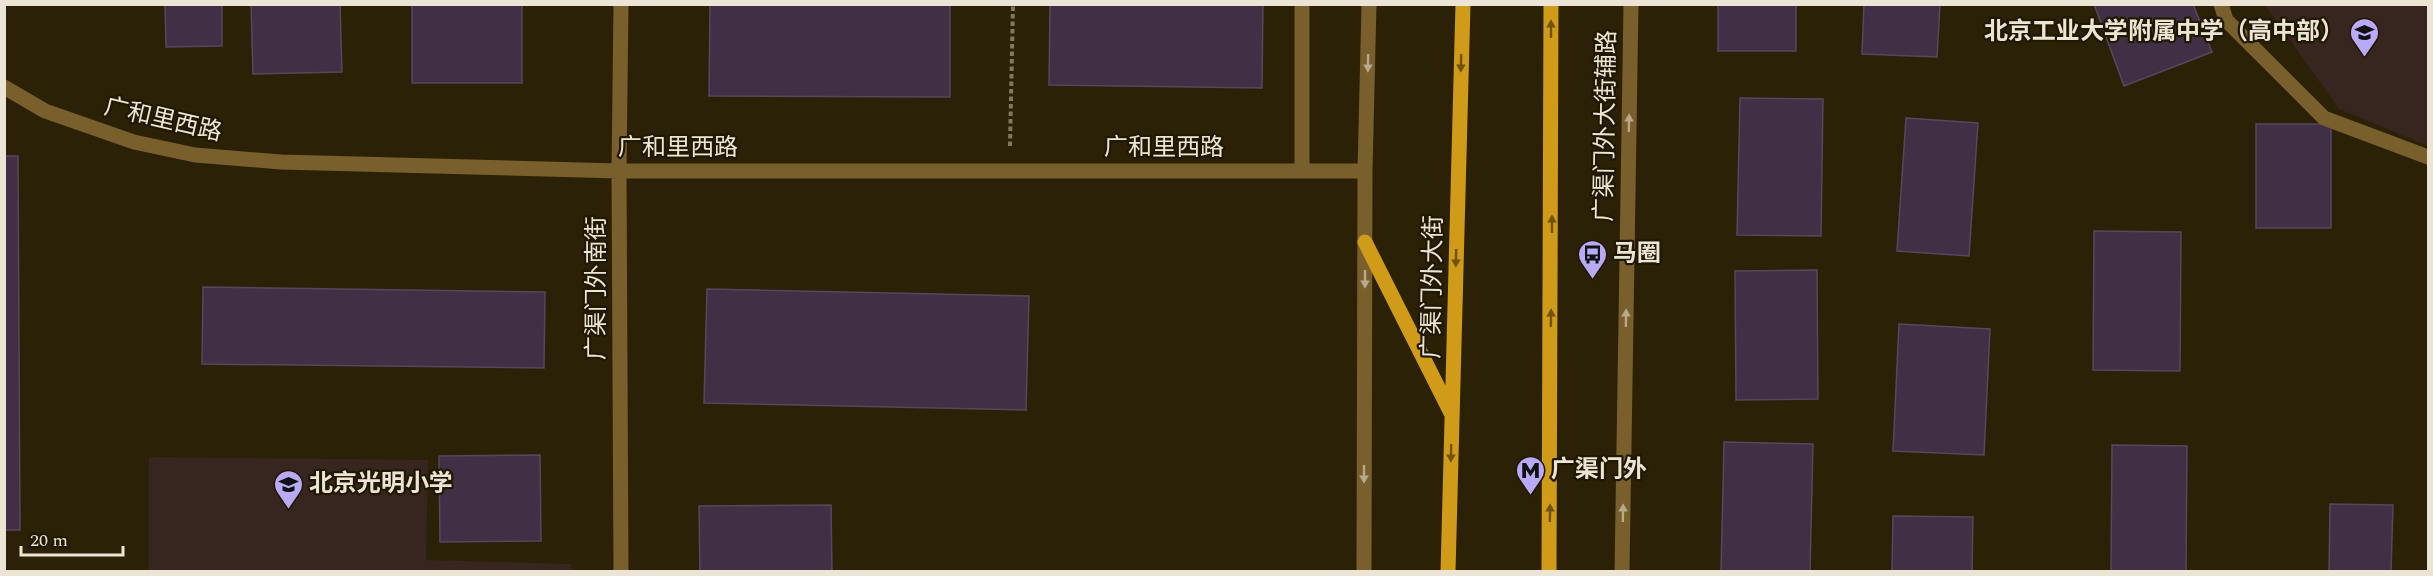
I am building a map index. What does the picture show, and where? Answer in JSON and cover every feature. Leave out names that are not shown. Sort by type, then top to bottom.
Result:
[{"type":"main road","name":"广渠门外大街","points":[[1448,572],[1463,4]]},
{"type":"main road","points":[[1549,572],[1551,4]]},
{"type":"main road","points":[[1365,242],[1452,415]]},
{"type":"street","name":"广渠门外南街","points":[[621,4],[618,171],[621,572]]},
{"type":"street","points":[[1302,4],[1302,171]]},
{"type":"street","points":[[1364,572],[1365,171],[1369,4]]},
{"type":"street","name":"广渠门外大街辅路","points":[[1622,572],[1631,4]]},
{"type":"street","points":[[2221,4],[2226,20],[2324,118],[2428,157]]},
{"type":"street","name":"广和里西路","points":[[4,87],[45,111],[134,142],[195,156],[281,162],[618,171],[1365,171]]},
{"type":"path","points":[[1010,171],[1013,4]]},
{"type":"shaded area","name":"北京工业大学附属中学（高中部）","points":[[2265,5],[2428,5],[2428,146],[2339,109]]},
{"type":"shaded area","name":"北京光明小学","points":[[149,457],[428,460],[426,560],[571,564],[572,571],[149,571]]},
{"type":"building","points":[[165,4],[222,4],[222,46],[166,47]]},
{"type":"building","points":[[251,4],[340,4],[342,72],[253,74]]},
{"type":"building","points":[[412,4],[522,4],[522,83],[412,83]]},
{"type":"building","points":[[710,4],[950,4],[950,97],[709,96]]},
{"type":"building","points":[[1050,4],[1263,4],[1262,88],[1049,85]]},
{"type":"building","points":[[1718,4],[1796,4],[1796,51],[1718,51]]},
{"type":"building","points":[[1864,4],[1940,4],[1937,57],[1862,54]]},
{"type":"building","points":[[2094,4],[2193,4],[2212,52],[2124,86]]},
{"type":"building","points":[[1740,98],[1823,99],[1821,236],[1737,235]]},
{"type":"building","points":[[1906,118],[1978,123],[1969,256],[1897,251]]},
{"type":"building","points":[[2256,124],[2331,124],[2331,228],[2256,228]]},
{"type":"building","points":[[4,156],[18,156],[20,530],[4,530]]},
{"type":"building","points":[[2094,231],[2181,232],[2180,371],[2093,370]]},
{"type":"building","points":[[1817,270],[1818,399],[1736,400],[1735,271]]},
{"type":"building","points":[[203,287],[545,292],[544,368],[202,364]]},
{"type":"building","points":[[707,289],[1029,296],[1026,410],[704,403]]},
{"type":"building","points":[[1899,324],[1990,329],[1984,455],[1893,451]]},
{"type":"building","points":[[1724,442],[1813,444],[1810,572],[1721,572]]},
{"type":"building","points":[[2112,445],[2187,446],[2186,572],[2111,572]]},
{"type":"building","points":[[540,455],[541,541],[440,542],[439,456]]},
{"type":"building","points":[[2330,504],[2393,505],[2391,572],[2329,572]]},
{"type":"building","points":[[831,505],[832,572],[700,572],[699,506]]},
{"type":"building","points":[[1893,516],[1973,517],[1972,572],[1892,572]]},
{"type":"place","name":"北京工业大学附属中学（高中部）","points":[[2365,58]]},
{"type":"place","name":"马圈","points":[[1592,280]]},
{"type":"place","name":"广渠门外","points":[[1530,496]]},
{"type":"place","name":"北京光明小学","points":[[288,510]]}]
